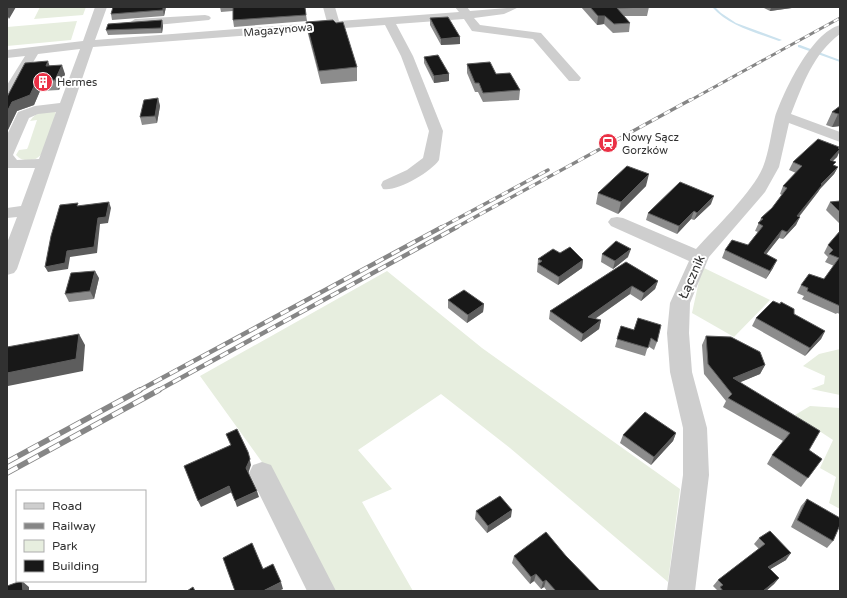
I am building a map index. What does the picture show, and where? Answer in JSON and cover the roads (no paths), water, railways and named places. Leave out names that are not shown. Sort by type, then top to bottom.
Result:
[{"type":"street","points":[[7,269],[101,7]]},
{"type":"street","points":[[197,7],[205,18],[206,36]]},
{"type":"street","points":[[329,7],[334,25]]},
{"type":"street","name":"Magazynowa","points":[[7,54],[89,44],[389,21],[463,11],[504,11],[513,7]]},
{"type":"street","points":[[463,11],[476,28],[537,36],[574,78]]},
{"type":"street","points":[[126,24],[205,18]]},
{"type":"street","points":[[389,21],[407,56],[436,131],[431,160],[413,173],[389,185]]},
{"type":"street","points":[[95,26],[110,25]]},
{"type":"street","name":"Łącznik","points":[[681,591],[696,475],[695,428],[680,372],[678,333],[680,303],[699,258],[759,188],[771,167],[783,116],[805,64],[827,38],[840,29]]},
{"type":"street","points":[[7,100],[13,74],[34,51]]},
{"type":"street","points":[[7,115],[24,115],[35,110],[66,106]]},
{"type":"street","points":[[7,153],[24,115]]},
{"type":"street","points":[[783,116],[840,138]]},
{"type":"street","points":[[7,158],[12,166],[46,163]]},
{"type":"street","points":[[7,213],[28,211]]},
{"type":"street","points":[[617,222],[699,258]]},
{"type":"street","points":[[262,472],[322,591]]},
{"type":"waterway","name":"Łącznik","points":[[713,7],[720,14],[735,23],[780,40]]},
{"type":"waterway","name":"Łącznik","points":[[799,46],[840,61]]},
{"type":"railway","points":[[689,101],[840,18]]},
{"type":"railway","points":[[455,228],[690,100]]},
{"type":"railway","points":[[440,228],[548,170]]},
{"type":"railway","points":[[138,391],[442,227]]},
{"type":"railway","points":[[157,391],[457,227]]},
{"type":"railway","points":[[7,462],[140,390]]},
{"type":"railway","points":[[7,473],[159,390]]},
{"type":"place","name":"Hermes","points":[[43,82]]},
{"type":"place","name":"Nowy Sącz Gorzków","points":[[608,143]]}]
